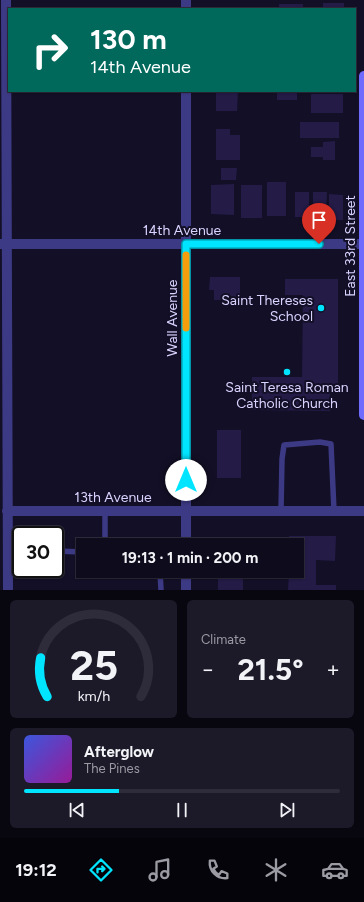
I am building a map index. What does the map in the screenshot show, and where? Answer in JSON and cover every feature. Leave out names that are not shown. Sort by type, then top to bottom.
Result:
[{"type":"main road","name":"East 33rd Street","points":[[364,76],[364,415]]},
{"type":"street","points":[[6,0],[3,244],[8,590]]},
{"type":"street","name":"Wall Avenue","points":[[186,92],[186,538]]},
{"type":"street","name":"14th Avenue","points":[[3,244],[364,244]]},
{"type":"street","name":"13th Avenue","points":[[7,512],[364,511]]},
{"type":"street","points":[[186,578],[186,590]]},
{"type":"lane","points":[[281,511],[282,459],[284,445],[320,442],[331,444],[334,511]]},
{"type":"lane","points":[[105,538],[106,511]]},
{"type":"lane","points":[[64,551],[76,552]]},
{"type":"lane","points":[[160,578],[161,590]]},
{"type":"building","points":[[323,3],[344,3],[344,8],[323,8]]},
{"type":"building","points":[[279,4],[303,4],[303,8],[279,8]]},
{"type":"building","points":[[254,7],[272,7],[272,8]]},
{"type":"building","points":[[216,92],[238,92],[237,111],[216,111]]},
{"type":"building","points":[[277,92],[297,92],[297,100],[277,100]]},
{"type":"building","points":[[311,94],[343,94],[343,113],[311,113]]},
{"type":"building","points":[[300,122],[339,122],[339,138],[300,138]]},
{"type":"building","points":[[216,129],[230,129],[230,135],[240,135],[240,160],[216,160]]},
{"type":"building","points":[[335,141],[335,160],[323,160],[323,157],[311,157],[311,147],[323,147],[323,142]]},
{"type":"building","points":[[221,168],[237,168],[236,180],[221,180]]},
{"type":"building","points":[[267,182],[286,182],[286,216],[267,216]]},
{"type":"building","points":[[234,184],[234,215],[211,214],[211,185]]},
{"type":"building","points":[[241,185],[262,185],[262,218],[241,218]]},
{"type":"building","points":[[295,192],[309,192],[309,217],[295,217]]},
{"type":"building","points":[[313,192],[327,192],[326,217],[313,217]]},
{"type":"building","points":[[329,194],[343,195],[343,220],[329,220]]},
{"type":"building","points":[[210,277],[240,277],[240,300],[214,300],[214,290],[209,290]]},
{"type":"building","points":[[285,279],[338,279],[338,387],[330,387],[330,411],[252,410],[252,377],[302,377],[303,295],[285,295]]},
{"type":"building","points":[[217,430],[241,430],[241,478],[217,478]]},
{"type":"building","points":[[289,536],[336,536],[335,561],[316,560],[316,585],[336,585],[336,590],[288,590],[289,578],[304,578],[304,538],[289,538]]},
{"type":"building","points":[[218,578],[243,578],[243,590],[218,590]]},
{"type":"slow traffic","points":[[186,255],[186,328]]},
{"type":"place","name":"Saint Thereses School","points":[[321,308]]},
{"type":"place","name":"Saint Teresa Roman Catholic Church","points":[[287,372]]},
{"type":"route","points":[[186,480],[186,244],[319,244]]}]
